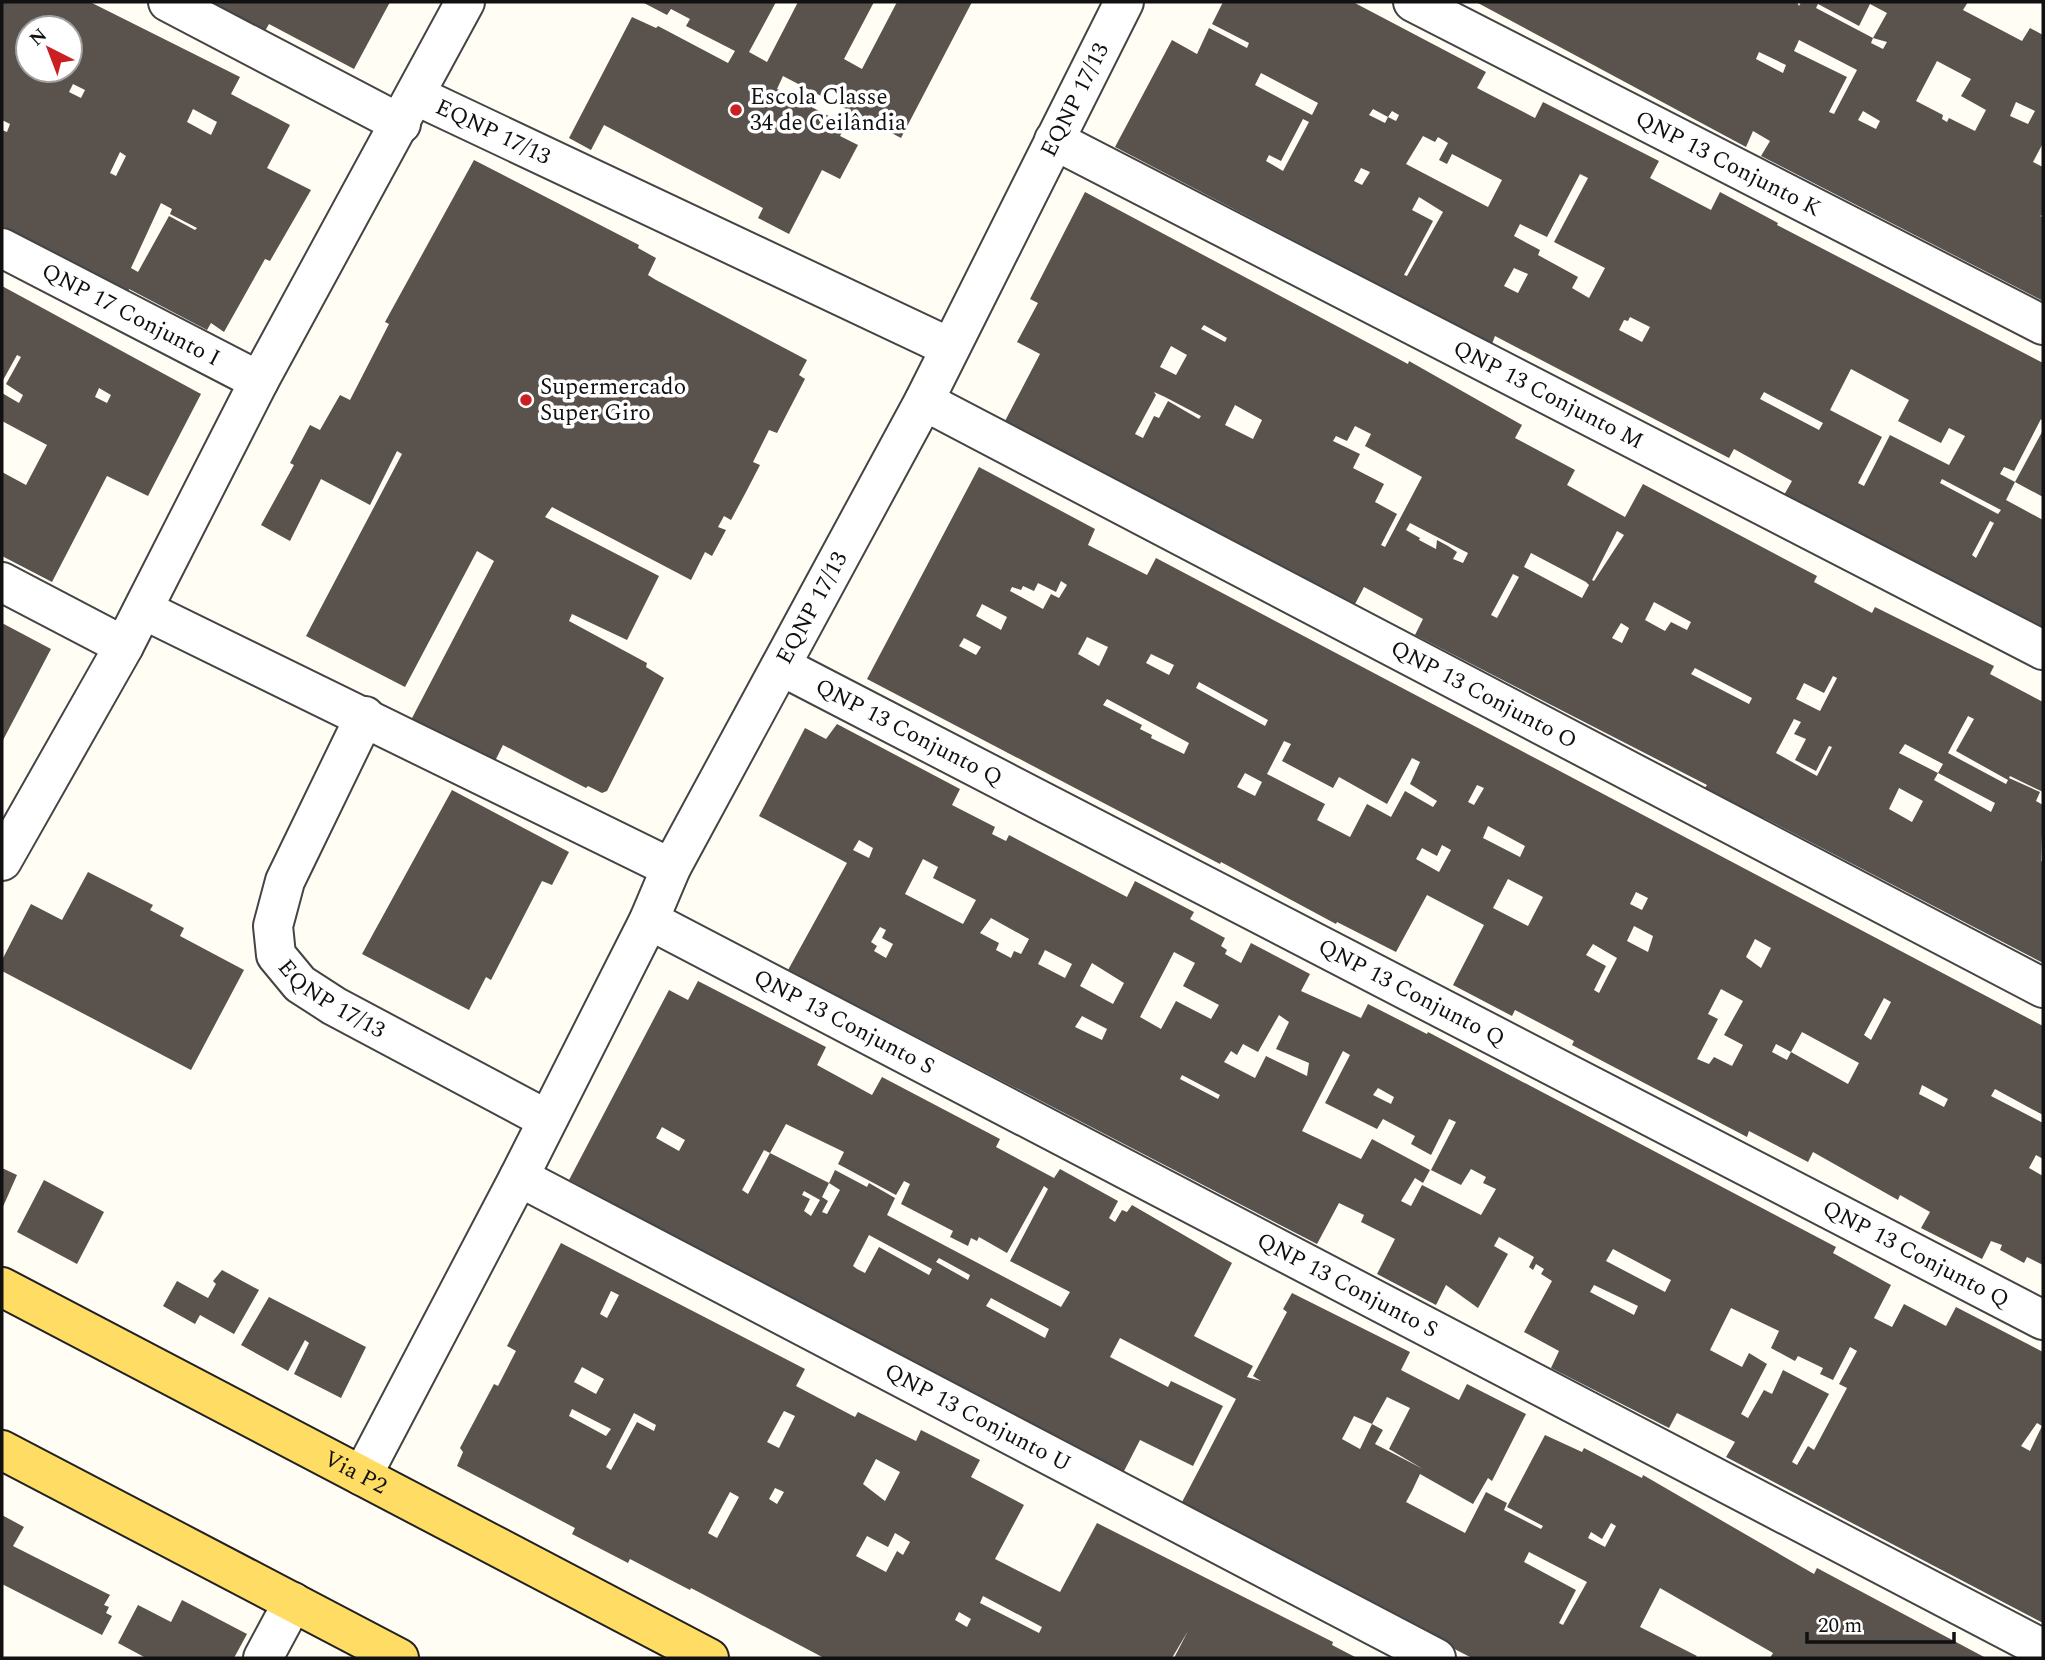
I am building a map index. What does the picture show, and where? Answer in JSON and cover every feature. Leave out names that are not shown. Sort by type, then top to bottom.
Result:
[{"type":"main road","name":"Via P2","points":[[2,1287],[709,1658]]},
{"type":"main road","points":[[2,1450],[399,1658]]},
{"type":"street","points":[[168,2],[409,110]]},
{"type":"street","name":"EQNP 17/13","points":[[2,861],[144,610],[259,381],[409,110],[465,2]]},
{"type":"street","name":"EQNP 17/13","points":[[362,1476],[519,1177],[649,920],[671,868],[923,401],[1124,2]]},
{"type":"street","name":"QNP 13 Conjunto K","points":[[1413,2],[2043,325]]},
{"type":"street","name":"EQNP 17/13","points":[[409,110],[949,347]]},
{"type":"street","name":"QNP 13 Conjunto M","points":[[1054,140],[2043,650]]},
{"type":"street","name":"QNP 17 Conjunto I","points":[[2,248],[259,381]]},
{"type":"street","name":"QNP 13 Conjunto O","points":[[923,401],[2043,988]]},
{"type":"street","points":[[2,582],[124,646]]},
{"type":"street","points":[[144,610],[671,868]]},
{"type":"street","name":"QNP 13 Conjunto Q","points":[[781,666],[2043,1320]]},
{"type":"street","name":"EQNP 17/13","points":[[365,716],[285,881],[273,926],[276,955],[300,984],[334,1006],[546,1119]]},
{"type":"street","name":"QNP 13 Conjunto S","points":[[649,920],[2043,1649]]},
{"type":"street","name":"QNP 13 Conjunto U","points":[[519,1177],[1436,1658]]},
{"type":"street","points":[[263,1658],[293,1602]]},
{"type":"building","points":[[2,2],[90,2],[240,77],[231,94],[290,125],[267,168],[311,190],[270,261],[265,259],[224,332],[211,323],[207,330],[2,226],[2,130],[7,132],[10,124],[2,120]],"holes":[[[73,84],[85,90],[81,98],[69,92]],[[193,109],[217,122],[211,135],[187,122]],[[120,152],[126,156],[116,176],[110,173]],[[161,203],[172,209],[170,214],[197,228],[195,230],[169,216],[138,272],[131,268]]]},
{"type":"building","points":[[209,2],[390,2],[354,69],[269,24],[265,31]]},
{"type":"building","name":"Escola Classe 34 de Ceilândia","points":[[642,2],[776,2],[749,52],[767,62],[798,2],[874,2],[844,59],[862,69],[897,2],[972,2],[901,138],[841,106],[845,97],[829,88],[823,97],[783,76],[777,89],[846,125],[840,136],[858,145],[840,179],[822,170],[789,234],[758,218],[763,208],[604,125],[591,150],[569,138],[632,17],[656,28],[658,26],[728,63],[735,51],[686,26],[690,19],[671,9],[667,15]]},
{"type":"building","points":[[1223,2],[1353,2],[1486,72],[1477,88],[1535,118],[1543,102],[1659,161],[1650,178],[1711,210],[1720,192],[1778,223],[1777,225],[2043,363],[2043,421],[2041,419],[2014,471],[2004,467],[2000,474],[2015,482],[2006,500],[2043,520],[2043,632],[1784,495],[1792,481],[1734,449],[1729,458],[1495,336],[1492,344],[1115,147],[1172,40],[1197,54],[1209,28],[1247,48],[1249,43],[1212,24]],"holes":[[[1261,73],[1318,103],[1312,115],[1255,85]],[[1373,109],[1388,117],[1385,123],[1369,115]],[[1392,111],[1399,115],[1396,121],[1388,117]],[[1303,119],[1309,122],[1283,171],[1266,161],[1269,155],[1281,161]],[[1423,136],[1435,142],[1438,137],[1448,143],[1439,160],[1447,164],[1452,154],[1502,180],[1488,207],[1406,164]],[[1361,168],[1370,172],[1362,185],[1354,181]],[[1580,174],[1588,178],[1554,242],[1605,268],[1589,298],[1572,288],[1578,277],[1538,255],[1540,250],[1514,236],[1520,224],[1547,237]],[[1419,197],[1443,212],[1407,276],[1404,275],[1433,221],[1412,210]],[[1514,268],[1528,274],[1518,293],[1504,286]],[[1630,317],[1650,327],[1642,342],[1619,330],[1624,320],[1628,321]],[[1851,369],[1909,400],[1898,421],[1941,443],[1949,428],[1965,436],[1949,465],[1890,435],[1864,486],[1858,483],[1882,437],[1830,410]],[[1764,392],[1823,423],[1819,430],[1760,399]],[[1942,479],[2001,510],[1998,514],[1940,483]],[[1990,521],[1994,523],[1976,558],[1972,555]]]},
{"type":"building","points":[[1476,2],[1797,2],[1799,6],[1801,2],[1968,2],[1963,10],[2022,41],[2030,28],[2043,35],[2043,143],[2033,162],[2043,167],[2043,215],[2040,216],[2043,217],[2043,301],[1761,156],[1770,141],[1753,131],[1746,147]],"holes":[[[1818,4],[1859,26],[1870,4],[1887,13],[1873,38],[1816,8]],[[1873,38],[1887,42],[1883,49],[1871,43]],[[1799,40],[1857,70],[1834,114],[1829,112],[1847,77],[1794,51]],[[1759,52],[1786,65],[1783,73],[1756,59]],[[1937,61],[1971,79],[1961,96],[1986,110],[1975,131],[1949,118],[1947,122],[1942,119],[1943,115],[1916,101]],[[2016,102],[2035,111],[2028,124],[2010,116]],[[1863,111],[1880,121],[1876,129],[1858,120]]]},
{"type":"building","points":[[474,160],[639,245],[638,248],[656,258],[648,275],[807,360],[799,375],[805,379],[777,433],[769,430],[753,462],[760,465],[746,492],[731,520],[724,516],[718,527],[726,530],[712,556],[705,552],[691,580],[552,507],[545,517],[659,576],[627,640],[572,614],[569,621],[647,663],[646,667],[664,678],[607,791],[602,793],[588,786],[586,788],[503,745],[494,763],[411,720],[494,561],[477,551],[405,687],[306,636],[402,454],[397,451],[370,505],[321,479],[290,541],[261,525],[294,465],[290,463],[310,425],[320,430],[340,395],[350,400],[389,324],[385,322]]},
{"type":"building","points":[[1085,192],[1408,364],[1409,361],[1522,425],[1515,438],[1575,470],[1567,485],[1625,517],[1643,484],[1817,576],[1814,582],[1872,613],[1875,607],[1994,666],[1990,674],[2043,702],[2043,792],[2010,776],[2009,778],[2040,792],[2036,801],[2043,805],[2043,963],[1764,818],[1763,820],[1704,789],[1707,785],[1415,635],[1423,619],[1364,587],[1355,604],[1005,421],[1040,354],[1017,342],[1038,303],[1030,299]],"holes":[[[1204,325],[1227,338],[1225,342],[1201,329]],[[1171,346],[1187,355],[1176,375],[1160,367]],[[1154,392],[1201,416],[1199,419],[1168,401],[1159,418],[1154,416],[1143,438],[1135,434],[1156,395]],[[1235,405],[1262,420],[1253,439],[1225,425]],[[1355,426],[1371,434],[1365,446],[1422,477],[1385,547],[1381,545],[1397,514],[1375,502],[1384,484],[1353,468],[1360,454],[1333,441],[1336,436],[1347,441]],[[1410,523],[1468,553],[1463,563],[1453,559],[1457,552],[1437,540],[1436,549],[1419,540],[1420,538],[1406,530]],[[1617,531],[1624,535],[1594,581],[1592,580]],[[1531,553],[1586,582],[1589,585],[1582,598],[1524,567]],[[1513,574],[1519,577],[1497,618],[1491,615]],[[1654,602],[1691,622],[1687,630],[1671,622],[1665,631],[1645,620]],[[1621,623],[1629,628],[1622,643],[1612,638]],[[1695,668],[1752,698],[1749,704],[1691,674]],[[1833,676],[1837,678],[1820,711],[1796,699],[1804,683],[1824,693]],[[1968,716],[1974,719],[1956,751],[2008,780],[2006,784],[1948,753]],[[1794,719],[1801,722],[1794,734],[1806,739],[1795,760],[1816,771],[1829,746],[1832,747],[1817,776],[1776,753]],[[1905,744],[1943,764],[1938,773],[1899,753]],[[1938,773],[1995,803],[1991,812],[1934,780]],[[1899,788],[1923,801],[1912,822],[1889,809]]]},
{"type":"building","points":[[2,286],[201,394],[148,496],[107,476],[52,582],[2,556],[2,472],[26,485],[47,445],[2,421],[2,393],[19,403],[23,395],[6,384],[21,357],[17,355],[2,382]],"holes":[[[99,388],[111,395],[107,403],[95,397]]]},
{"type":"building","points":[[2043,430],[2043,497],[2015,482]]},
{"type":"building","points":[[979,467],[1095,529],[1088,545],[1147,575],[1156,558],[2043,1026],[2043,1115],[1995,1089],[1991,1096],[2043,1123],[2043,1159],[2036,1155],[2029,1168],[2043,1176],[2043,1265],[2027,1257],[2024,1263],[2000,1250],[2002,1245],[1991,1241],[1982,1259],[1921,1228],[1930,1212],[1900,1195],[1898,1200],[1813,1152],[1808,1162],[1749,1131],[1747,1137],[1572,1045],[1574,1041],[1515,1010],[1512,1016],[1453,985],[1484,925],[1427,895],[1396,952],[1337,922],[1336,924],[867,679]],"holes":[[[1061,581],[1067,585],[1059,598],[1051,594],[1043,609],[1010,591],[1012,587],[1021,590],[1023,586],[1034,591],[1038,583],[1056,592]],[[982,604],[1007,617],[1001,630],[976,616]],[[1087,637],[1108,647],[1099,666],[1078,654]],[[964,638],[981,647],[976,655],[959,646]],[[1151,654],[1174,665],[1169,675],[1146,663]],[[1199,682],[1268,720],[1265,726],[1196,688]],[[1107,699],[1189,743],[1184,754],[1151,738],[1152,735],[1140,729],[1142,725],[1103,705]],[[1284,741],[1291,744],[1282,761],[1333,788],[1339,777],[1387,804],[1412,758],[1420,762],[1410,784],[1437,801],[1433,807],[1405,791],[1391,817],[1367,804],[1350,837],[1317,820],[1325,804],[1267,774]],[[1245,773],[1262,782],[1255,796],[1237,787]],[[1477,785],[1484,788],[1474,805],[1468,802]],[[1488,826],[1525,846],[1520,857],[1483,838]],[[1442,845],[1451,850],[1439,872],[1416,859],[1422,848],[1437,856]],[[1508,879],[1543,897],[1528,926],[1493,908]],[[1636,892],[1648,898],[1642,910],[1630,904]],[[1634,926],[1653,936],[1648,952],[1627,941]],[[1755,939],[1771,948],[1761,968],[1746,957]],[[1593,944],[1617,958],[1599,993],[1594,990],[1606,966],[1586,955]],[[1721,989],[1743,1001],[1724,1035],[1743,1045],[1732,1066],[1714,1057],[1709,1064],[1697,1059],[1718,1019],[1708,1014]],[[1884,998],[1891,1002],[1871,1040],[1864,1035]],[[1802,1032],[1859,1063],[1848,1084],[1791,1052]],[[1776,1044],[1791,1052],[1787,1060],[1772,1052]],[[1922,1085],[1948,1099],[1944,1107],[1919,1094]]]},
{"type":"building","points":[[2,623],[51,649],[2,742]]},
{"type":"building","points":[[837,724],[960,789],[952,805],[995,827],[992,834],[1006,841],[1009,835],[1127,897],[1135,881],[1194,912],[1190,919],[1225,938],[1221,946],[1227,950],[1225,954],[1241,963],[1251,943],[1310,974],[1301,991],[1361,1018],[1368,1004],[1427,1034],[1428,1032],[1836,1247],[1833,1253],[1891,1285],[1874,1318],[1892,1327],[1904,1304],[1946,1326],[1956,1307],[2043,1352],[2043,1623],[1726,1457],[1735,1442],[1677,1413],[1669,1428],[1551,1368],[1559,1351],[1524,1332],[1552,1281],[1541,1274],[1544,1269],[1536,1264],[1533,1270],[1529,1267],[1534,1257],[1499,1237],[1494,1246],[1508,1254],[1478,1308],[1446,1285],[1436,1305],[1377,1274],[1395,1239],[1361,1222],[1364,1215],[1339,1203],[1317,1244],[788,970],[847,863],[759,816],[805,728],[826,739]],"holes":[[[859,840],[873,848],[869,858],[853,850]],[[923,859],[938,867],[933,878],[976,900],[963,924],[905,894]],[[991,918],[1029,939],[1021,954],[1014,951],[1011,958],[996,950],[999,943],[980,933]],[[880,927],[886,930],[882,938],[893,944],[886,958],[874,951],[877,946],[871,942]],[[1045,950],[1072,964],[1065,978],[1038,964]],[[1174,952],[1195,963],[1183,986],[1219,1005],[1211,1019],[1176,1001],[1161,1029],[1140,1017]],[[1092,963],[1124,983],[1113,1004],[1080,986]],[[1279,1015],[1289,1022],[1276,1049],[1309,1063],[1307,1076],[1266,1056],[1255,1078],[1224,1062],[1231,1051],[1237,1055],[1243,1044],[1258,1052]],[[1082,1016],[1107,1029],[1102,1040],[1075,1027]],[[1343,1051],[1350,1055],[1325,1103],[1377,1129],[1383,1119],[1415,1136],[1411,1144],[1431,1155],[1449,1119],[1456,1122],[1431,1170],[1461,1185],[1471,1169],[1486,1177],[1483,1183],[1496,1189],[1481,1215],[1422,1185],[1411,1206],[1401,1201],[1415,1178],[1423,1183],[1430,1170],[1372,1139],[1361,1159],[1302,1131]],[[1182,1075],[1220,1095],[1218,1099],[1180,1079]],[[1378,1088],[1394,1097],[1391,1104],[1373,1095]],[[1613,1249],[1671,1280],[1665,1292],[1606,1261]],[[1594,1285],[1638,1306],[1634,1315],[1590,1292]],[[1731,1308],[1779,1331],[1771,1348],[1795,1361],[1798,1356],[1823,1368],[1820,1374],[1833,1380],[1850,1347],[1857,1351],[1839,1384],[1847,1388],[1814,1450],[1808,1446],[1797,1465],[1792,1462],[1829,1394],[1783,1370],[1772,1394],[1764,1390],[1748,1418],[1741,1414],[1767,1364],[1749,1353],[1742,1367],[1710,1350]],[[2037,1423],[2042,1426],[2030,1451],[2021,1446]]]},
{"type":"building","points":[[452,790],[569,852],[552,885],[542,881],[491,980],[486,977],[469,1010],[362,954]]},
{"type":"building","points":[[88,872],[153,905],[150,910],[184,928],[180,936],[244,970],[191,1070],[2,971],[2,960],[31,904],[62,920]]},
{"type":"building","points":[[698,981],[826,1047],[817,1065],[872,1095],[882,1077],[1000,1139],[996,1147],[1054,1178],[1060,1169],[1118,1201],[1109,1218],[1115,1222],[1122,1210],[1127,1212],[1132,1205],[1232,1263],[1194,1336],[1253,1366],[1247,1377],[1261,1381],[1253,1376],[1287,1312],[1283,1309],[1292,1293],[1410,1352],[1401,1370],[1459,1400],[1467,1384],[1526,1414],[1492,1481],[1488,1478],[1473,1504],[1420,1474],[1406,1502],[1465,1533],[1486,1492],[1507,1503],[1504,1510],[1541,1529],[1543,1526],[1507,1507],[1545,1435],[1582,1452],[1584,1448],[1642,1478],[1643,1475],[1814,1574],[1817,1568],[1986,1658],[1770,1658],[1773,1653],[1660,1588],[1640,1627],[1697,1656],[1695,1658],[1472,1658],[1355,1598],[1357,1594],[1181,1504],[1236,1399],[1120,1338],[1110,1357],[1168,1387],[1171,1381],[1223,1406],[1193,1466],[1140,1440],[1123,1473],[715,1258],[713,1260],[569,1180],[669,990],[688,1000]],"holes":[[[786,1124],[844,1152],[838,1164],[896,1195],[904,1181],[910,1184],[901,1204],[953,1231],[950,1237],[968,1246],[971,1238],[977,1241],[979,1237],[1007,1253],[1044,1186],[1048,1189],[1010,1261],[1070,1292],[1061,1307],[887,1215],[895,1198],[869,1183],[867,1187],[835,1170],[829,1183],[770,1153]],[[662,1127],[685,1140],[679,1151],[656,1138]],[[764,1150],[770,1153],[748,1194],[742,1190]],[[829,1183],[840,1190],[827,1214],[822,1212],[828,1201],[822,1197]],[[804,1191],[820,1200],[811,1216],[804,1211],[810,1199],[802,1195]],[[869,1235],[932,1269],[929,1275],[879,1247],[865,1273],[853,1266]],[[939,1258],[970,1275],[968,1280],[936,1262]],[[991,1298],[1049,1329],[1045,1338],[986,1306]],[[1387,1397],[1410,1408],[1389,1449],[1423,1469],[1375,1444],[1383,1430],[1372,1424]],[[1354,1416],[1372,1424],[1360,1449],[1342,1439]],[[1611,1523],[1616,1526],[1605,1547],[1588,1538],[1591,1532],[1602,1539]],[[1529,1552],[1587,1582],[1563,1625],[1559,1623],[1576,1590],[1524,1562]]]},
{"type":"building","points":[[2,1168],[17,1175],[2,1209]]},
{"type":"building","points":[[44,1180],[104,1212],[77,1264],[17,1232]]},
{"type":"building","points":[[561,1243],[805,1369],[796,1386],[855,1417],[858,1412],[916,1441],[921,1430],[980,1460],[971,1477],[1024,1505],[995,1559],[1060,1592],[1097,1523],[1333,1642],[1332,1645],[1357,1658],[1174,1658],[1188,1631],[1172,1658],[824,1658],[691,1588],[690,1590],[630,1559],[628,1563],[572,1534],[575,1528],[457,1466],[463,1452],[460,1448],[494,1384],[498,1386],[516,1351],[507,1346]],"holes":[[[611,1291],[619,1295],[607,1318],[600,1314]],[[582,1367],[604,1379],[596,1394],[574,1382]],[[572,1409],[611,1429],[606,1436],[569,1416]],[[784,1411],[795,1416],[779,1448],[767,1442]],[[634,1413],[656,1425],[654,1431],[637,1422],[611,1470],[606,1467]],[[876,1459],[900,1472],[885,1501],[863,1484]],[[775,1488],[784,1492],[777,1504],[769,1499]],[[730,1492],[739,1497],[717,1538],[708,1533]],[[895,1533],[910,1542],[903,1555],[897,1551],[886,1572],[856,1556],[867,1536],[888,1547]],[[983,1596],[1042,1627],[1039,1633],[980,1603]],[[959,1612],[971,1619],[967,1627],[955,1620]]]},
{"type":"building","points":[[222,1270],[259,1290],[234,1334],[200,1315],[195,1324],[163,1306],[177,1281],[208,1298],[216,1284],[213,1281]]},
{"type":"building","points":[[269,1297],[366,1347],[341,1398],[294,1374],[309,1343],[305,1340],[288,1371],[241,1345]]},
{"type":"building","points":[[2,1515],[24,1527],[13,1546],[110,1595],[104,1605],[109,1607],[106,1613],[112,1616],[102,1635],[2,1584]]},
{"type":"building","points":[[182,1600],[247,1634],[234,1658],[146,1658],[118,1643],[138,1605],[171,1622]]},
{"type":"place","name":"Escola Classe 34 de Ceilândia","points":[[736,110]]},
{"type":"place","name":"Supermercado Super Giro","points":[[526,400]]}]
